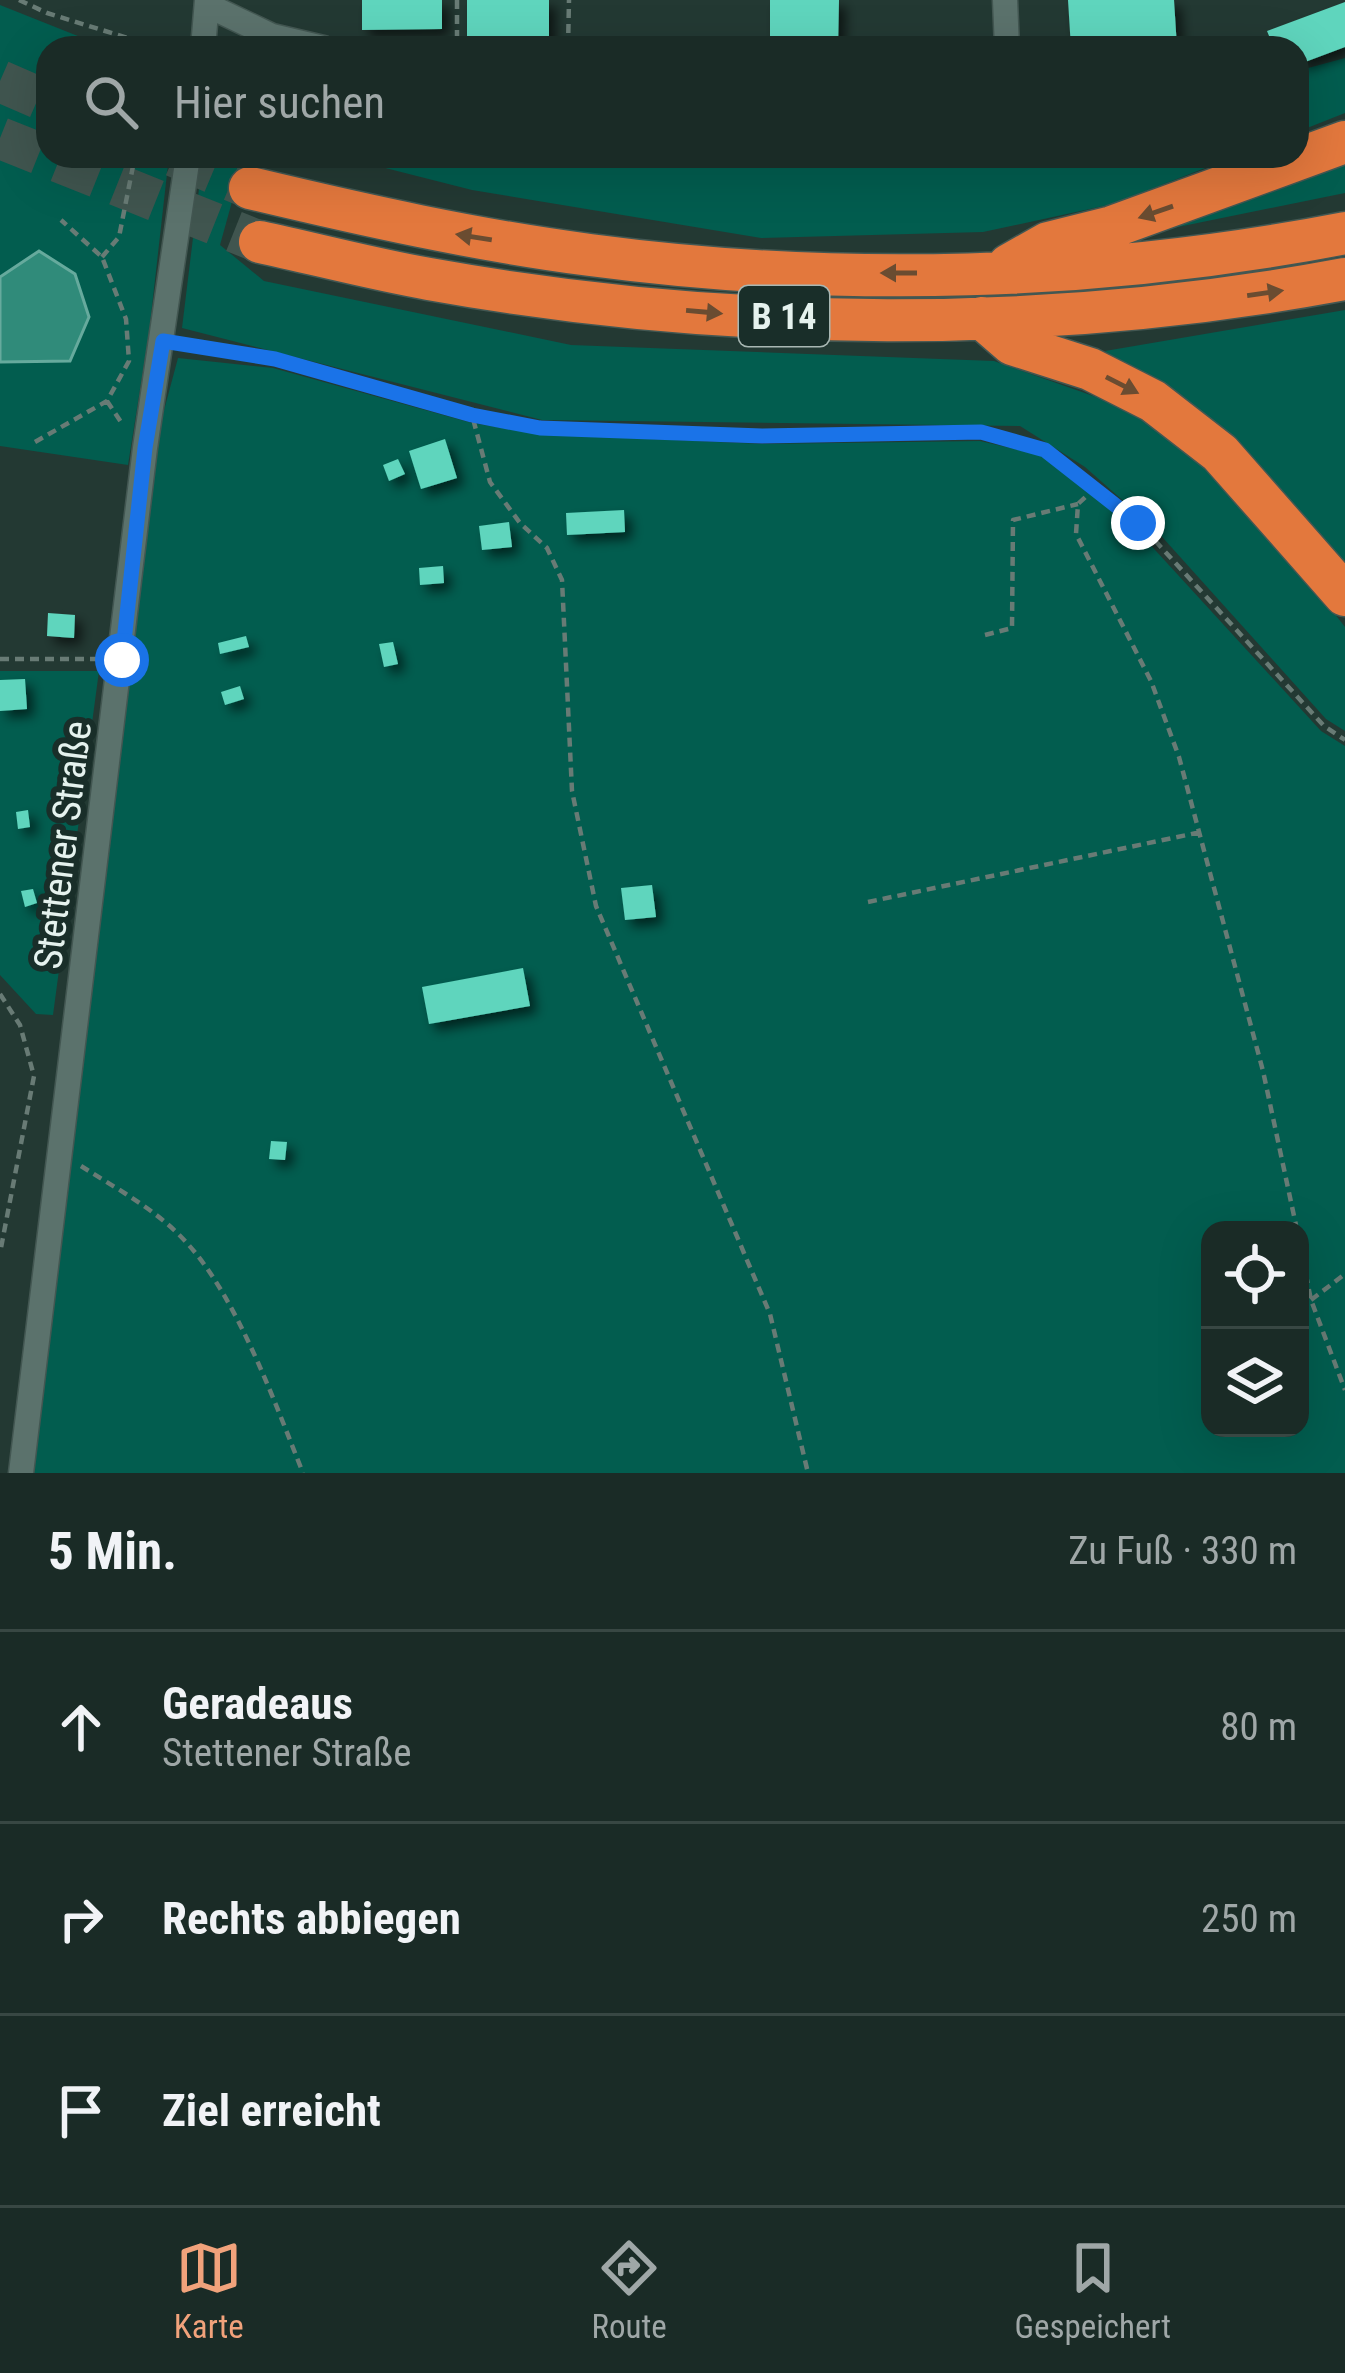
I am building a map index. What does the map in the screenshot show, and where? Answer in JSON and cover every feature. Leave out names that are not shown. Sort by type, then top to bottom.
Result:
[{"type":"highway","points":[[1309,155],[1345,142]]},
{"type":"highway","points":[[993,274],[1048,243],[1112,227],[1274,168]]},
{"type":"highway","name":"B 14","points":[[250,188],[458,235],[633,260],[806,273],[993,274],[1183,259],[1345,233]]},
{"type":"highway","name":"B 14","points":[[260,242],[428,279],[587,302],[728,314],[982,318],[1151,307],[1345,279]]},
{"type":"highway","points":[[982,318],[1012,344],[1090,369],[1153,401],[1220,453],[1345,595]]},
{"type":"street","points":[[1005,0],[1006,36]]},
{"type":"street","points":[[203,36],[207,3],[272,36]]},
{"type":"street","name":"Stettener Straße","points":[[21,1473],[145,448],[186,168]]},
{"type":"path","points":[[19,0],[121,36]]},
{"type":"path","points":[[457,0],[458,36]]},
{"type":"path","points":[[568,0],[568,36]]},
{"type":"path","points":[[102,256],[119,237],[133,168]]},
{"type":"path","points":[[35,442],[107,401],[129,361],[126,319],[102,256],[61,220]]},
{"type":"path","points":[[163,341],[275,359],[472,415],[540,428],[762,436],[981,432],[1045,450],[1138,523],[1324,726],[1345,740]]},
{"type":"path","points":[[472,415],[490,482],[520,523],[547,548],[562,580],[572,791],[596,907],[770,1314],[808,1473]]},
{"type":"path","points":[[985,635],[1012,628],[1013,520],[1078,504],[1096,487]]},
{"type":"path","points":[[1078,504],[1076,534],[1151,681],[1179,757],[1263,1071],[1295,1221]]},
{"type":"path","points":[[0,658],[122,660]]},
{"type":"path","points":[[868,902],[1201,832]]},
{"type":"path","points":[[0,994],[20,1025],[34,1076],[0,1252]]},
{"type":"path","points":[[60,1159],[80,1166],[161,1217],[189,1244],[226,1301],[303,1473]]},
{"type":"path","points":[[1311,1300],[1345,1274]]},
{"type":"path","points":[[1309,1290],[1345,1390]]},
{"type":"shaded area","points":[[0,5],[78,36],[36,36],[36,168],[168,168],[128,465],[0,446]]},
{"type":"shaded area","points":[[1345,58],[1345,113],[1309,127],[1309,68]]},
{"type":"shaded area","points":[[1345,161],[1345,193],[1173,228]]},
{"type":"shaded area","points":[[202,168],[241,168],[220,245],[264,281],[571,345],[994,361],[1133,410],[1238,490],[1345,627],[1345,731],[1326,719],[1155,529],[1085,467],[1020,426],[542,420],[182,328]]},
{"type":"shaded area","points":[[385,168],[1205,168],[1113,204],[983,232],[761,238],[472,190]]},
{"type":"shaded area","points":[[39,251],[75,274],[89,317],[70,361],[0,362],[0,277]]},
{"type":"shaded area","points":[[1345,310],[1345,567],[1242,449],[1105,351]]},
{"type":"shaded area","points":[[178,358],[273,368],[472,423],[538,434],[762,444],[980,441],[1040,455],[1134,527],[1321,731],[1345,746],[1345,1473],[27,1473],[152,455]]},
{"type":"shaded area","points":[[0,671],[99,671],[53,1015],[36,1014],[0,975]]},
{"type":"building","points":[[362,0],[442,0],[442,29],[362,30]]},
{"type":"building","points":[[467,0],[549,0],[549,36],[467,36]]},
{"type":"building","points":[[770,0],[839,0],[838,36],[770,36]]},
{"type":"building","points":[[1068,0],[1174,0],[1176,36],[1070,36]]},
{"type":"building","points":[[1345,2],[1345,47],[1309,60],[1309,36],[1269,36],[1267,31]]},
{"type":"building","points":[[445,439],[457,478],[421,489],[409,451]]},
{"type":"building","points":[[398,459],[405,474],[389,481],[383,465]]},
{"type":"building","points":[[624,510],[625,532],[567,535],[566,513]]},
{"type":"building","points":[[509,522],[512,547],[482,550],[479,526]]},
{"type":"building","points":[[443,566],[444,583],[420,585],[419,568]]},
{"type":"building","points":[[48,613],[75,615],[74,638],[47,636]]},
{"type":"building","points":[[246,636],[249,647],[220,654],[218,643]]},
{"type":"building","points":[[393,642],[398,664],[384,667],[379,644]]},
{"type":"building","points":[[25,679],[27,709],[0,711],[0,680]]},
{"type":"building","points":[[240,686],[244,699],[225,705],[221,692]]},
{"type":"building","points":[[28,810],[30,827],[18,829],[16,812]]},
{"type":"building","points":[[652,885],[656,917],[625,920],[621,888]]},
{"type":"building","points":[[33,889],[37,903],[25,907],[21,891]]},
{"type":"building","points":[[523,968],[530,1006],[429,1024],[422,987]]},
{"type":"building","points":[[271,1141],[287,1142],[285,1160],[269,1159]]},
{"type":"tunnel","points":[[0,81],[36,97]]},
{"type":"tunnel","points":[[0,138],[36,152]]},
{"type":"tunnel","points":[[75,168],[260,242]]},
{"type":"tunnel","points":[[202,168],[250,188]]},
{"type":"route","points":[[122,660],[145,448],[163,341],[275,359],[472,415],[540,428],[762,436],[981,432],[1045,450],[1138,523]]}]
